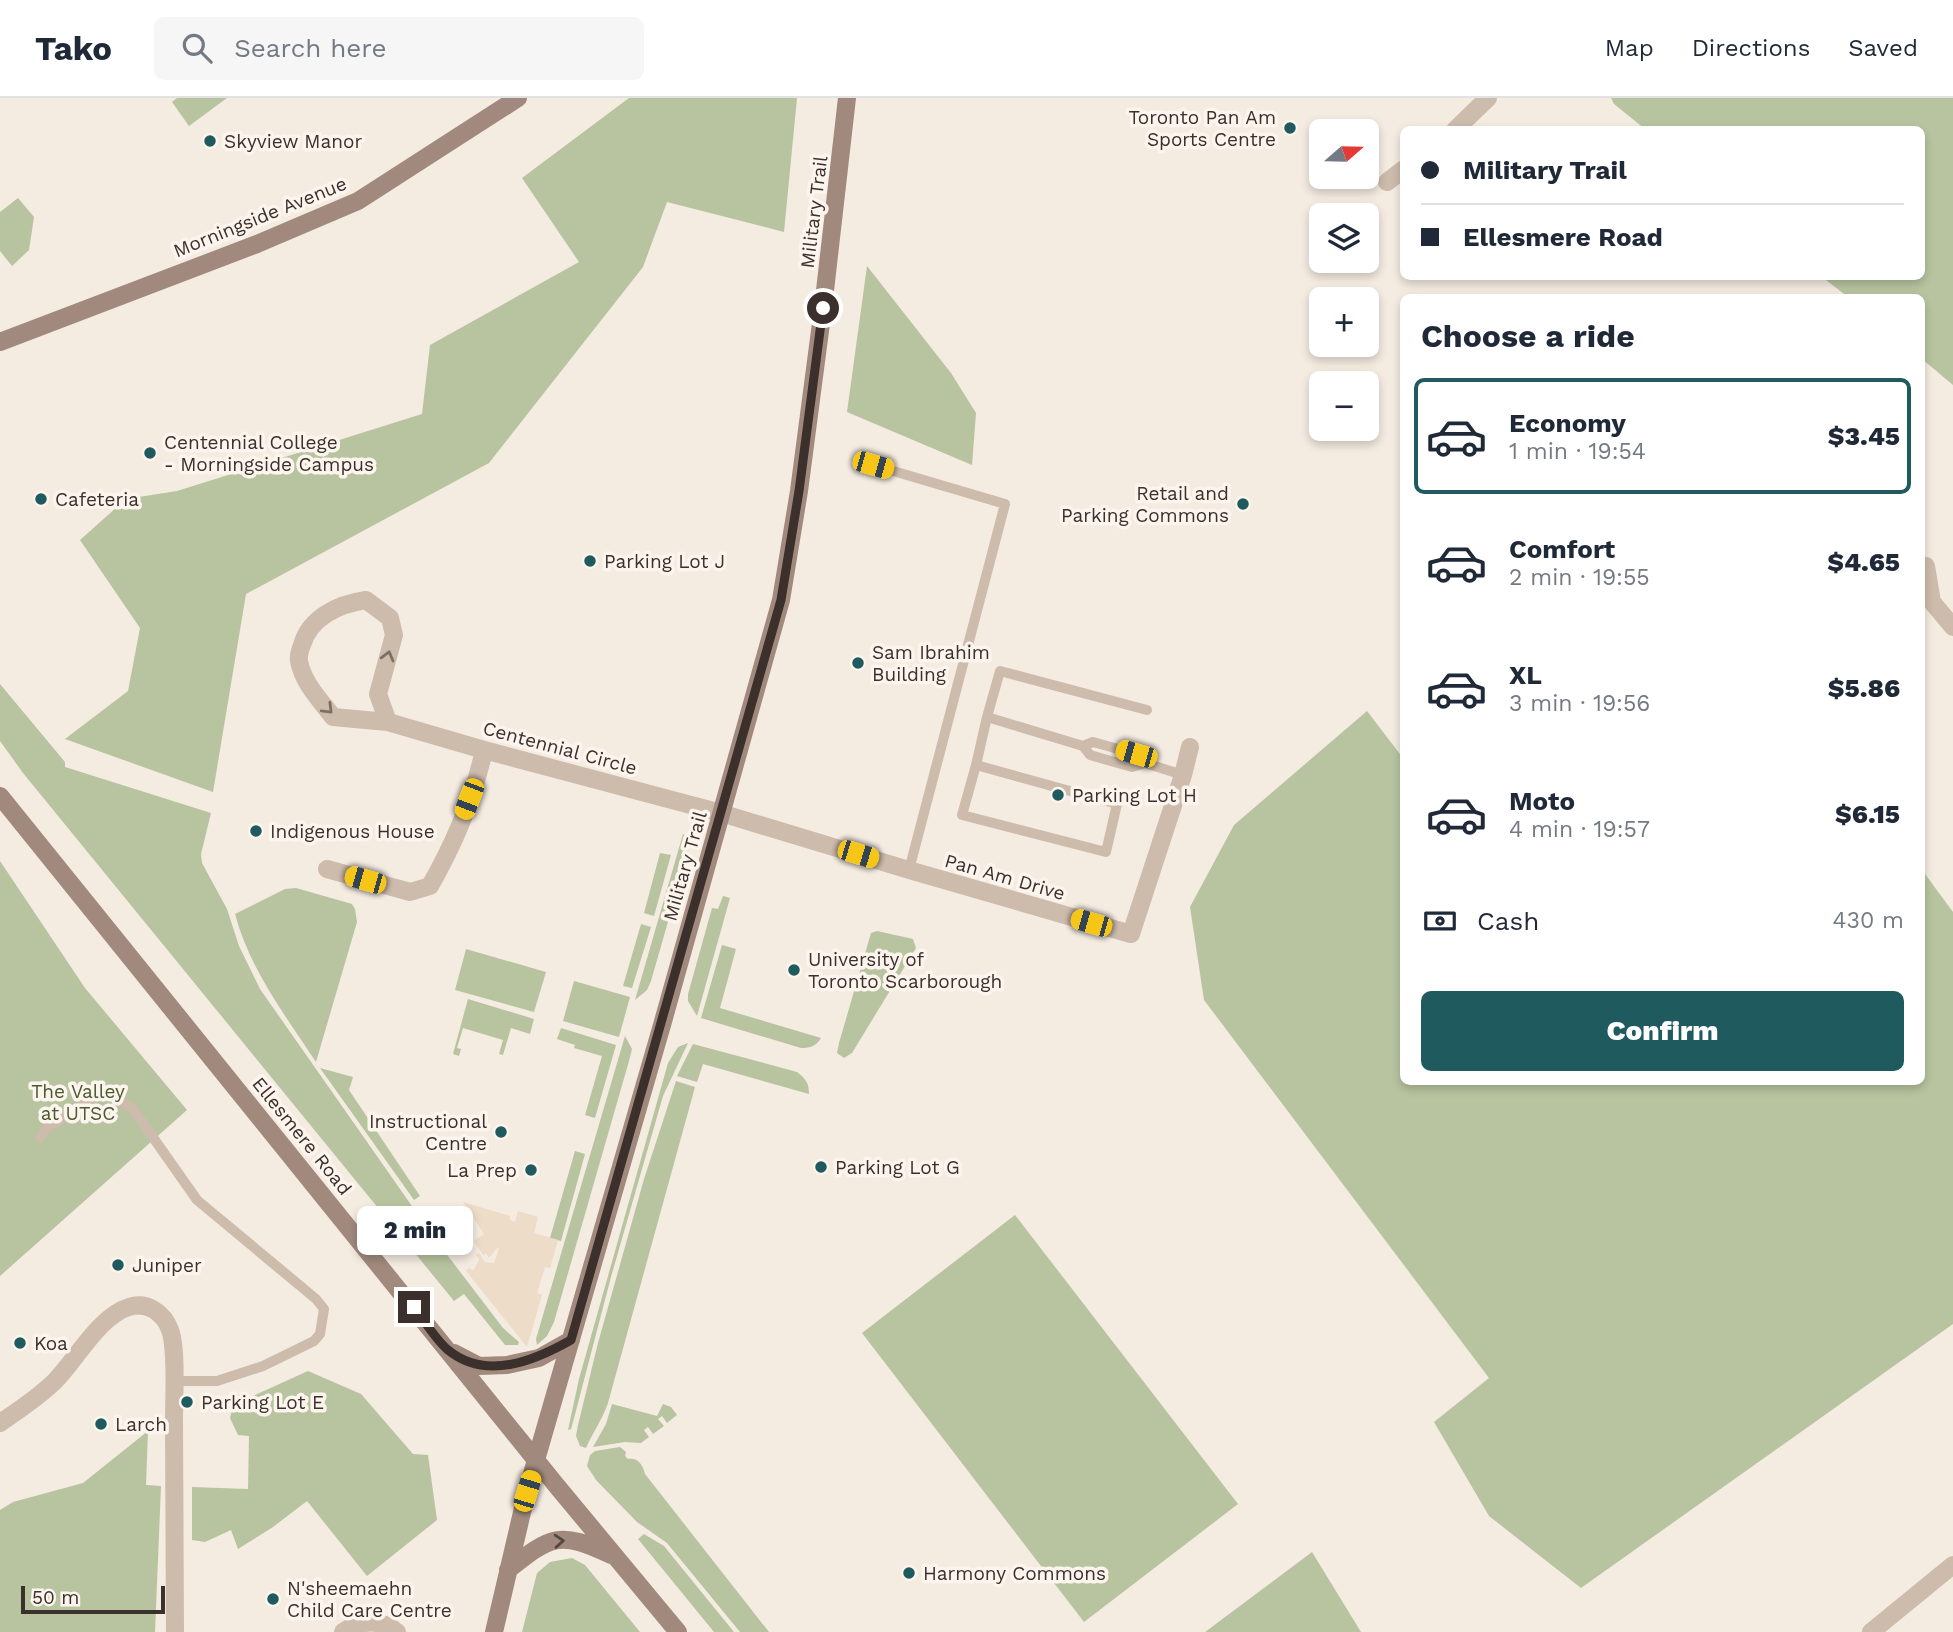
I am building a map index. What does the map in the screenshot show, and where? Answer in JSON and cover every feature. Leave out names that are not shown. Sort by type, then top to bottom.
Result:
[{"type":"main road","name":"Morningside Avenue","points":[[0,342],[257,244],[358,201],[518,98]]},
{"type":"main road","name":"Military Trail","points":[[494,1632],[536,1460],[781,600],[799,491],[847,98]]},
{"type":"main road","name":"Ellesmere Road","points":[[0,796],[678,1632]]},
{"type":"main road","points":[[448,1350],[479,1366],[508,1365],[539,1358],[571,1340]]},
{"type":"main road","points":[[508,1570],[539,1545],[558,1539],[579,1541],[617,1558]]},
{"type":"street","points":[[1459,126],[1488,98]]},
{"type":"street","points":[[1387,182],[1400,172]]},
{"type":"street","points":[[1926,566],[1932,602],[1953,627]]},
{"type":"street","name":"Centennial Circle","points":[[388,722],[378,694],[394,635],[390,618],[366,600],[346,603],[328,612],[305,633],[298,657],[312,691],[333,717],[388,722],[722,813]]},
{"type":"street","name":"Pan Am Drive","points":[[722,813],[1132,934],[1190,747]]},
{"type":"street","points":[[327,869],[410,892],[430,886],[454,838],[479,773],[484,750]]},
{"type":"street","points":[[0,1423],[56,1380],[90,1339],[115,1315],[132,1306],[150,1308],[164,1317],[171,1332],[174,1381],[175,1632]]},
{"type":"street","points":[[1871,1632],[1953,1565]]},
{"type":"street","points":[[343,1632],[349,1627],[374,1622],[385,1624],[397,1632]]},
{"type":"lane","points":[[873,465],[1005,503],[909,870]]},
{"type":"lane","points":[[976,765],[1117,804],[1106,852],[962,815],[987,717],[1000,671],[1146,710]]},
{"type":"lane","points":[[987,717],[1083,746],[1093,741],[1136,754],[1145,763],[1183,775]]},
{"type":"lane","points":[[40,1138],[47,1128],[95,1097],[113,1097],[133,1109],[197,1200],[316,1298],[324,1309],[320,1334],[314,1341],[263,1366],[217,1381],[174,1381]]},
{"type":"green space","points":[[177,98],[227,98],[189,126],[172,102]]},
{"type":"green space","points":[[629,98],[797,98],[784,232],[667,202],[643,267],[489,463],[246,594],[213,792],[65,739],[128,691],[140,628],[80,540],[126,499],[177,491],[422,414],[430,345],[579,262],[522,178]]},
{"type":"green space","points":[[1611,98],[1953,98],[1953,385],[1925,362],[1925,294],[1844,294],[1826,280],[1925,280],[1925,126],[1641,126],[1614,104]]},
{"type":"green space","points":[[18,198],[34,217],[29,250],[12,266],[0,251],[0,212]]},
{"type":"green space","points":[[867,266],[951,373],[976,413],[972,465],[847,412]]},
{"type":"green space","points":[[0,684],[65,762],[65,767],[211,813],[201,854],[202,863],[227,909],[239,946],[260,989],[435,1239],[503,1328],[519,1342],[518,1345],[505,1345],[464,1294],[454,1301],[23,773],[0,741]]},
{"type":"green space","points":[[1367,711],[1400,754],[1400,1085],[1925,1085],[1925,874],[1953,912],[1953,1324],[1581,1588],[1489,1516],[1434,1422],[1489,1378],[1204,1000],[1190,907],[1234,825]]},
{"type":"green space","points":[[683,834],[690,837],[688,852],[651,981],[647,990],[635,1000]]},
{"type":"green space","points":[[660,853],[671,855],[654,916],[644,913]]},
{"type":"green space","name":"The Valley at UTSC","points":[[0,861],[85,988],[187,1110],[0,1276]]},
{"type":"green space","points":[[296,888],[352,904],[357,922],[316,1062],[259,973],[235,914],[285,889]]},
{"type":"green space","points":[[723,896],[730,898],[697,1016],[688,1001],[688,994],[712,908],[718,909]]},
{"type":"green space","points":[[641,924],[651,927],[632,988],[623,986]]},
{"type":"green space","points":[[877,931],[913,939],[916,948],[852,1053],[844,1058],[837,1053],[839,1043],[871,933]]},
{"type":"green space","points":[[722,945],[736,949],[720,1008],[821,1038],[817,1043],[801,1048],[701,1018]]},
{"type":"green space","points":[[466,949],[546,972],[534,1012],[455,990]]},
{"type":"green space","points":[[574,981],[630,997],[619,1037],[563,1021]]},
{"type":"green space","points":[[468,999],[534,1019],[530,1034],[511,1028],[503,1055],[499,1054],[503,1040],[463,1028],[457,1048],[461,1049],[459,1056],[453,1054]]},
{"type":"green space","points":[[561,1028],[616,1045],[595,1118],[585,1115],[602,1056],[574,1048],[575,1045],[557,1039]]},
{"type":"green space","points":[[625,1036],[632,1049],[629,1061],[554,1322],[547,1336],[537,1345],[536,1339]]},
{"type":"green space","points":[[688,1043],[663,1096],[573,1422],[568,1430],[579,1379],[668,1063],[678,1047]]},
{"type":"green space","points":[[693,1044],[797,1072],[806,1082],[809,1094],[703,1064],[697,1082],[677,1076]]},
{"type":"green space","points":[[320,1068],[353,1077],[349,1090],[420,1196],[414,1200]]},
{"type":"green space","points":[[676,1081],[695,1087],[608,1403],[586,1448],[580,1446],[576,1436],[598,1343],[644,1179]]},
{"type":"green space","points":[[575,1151],[585,1154],[561,1241],[550,1238]]},
{"type":"green space","points":[[1015,1215],[1238,1504],[1084,1622],[862,1333]]},
{"type":"green space","points":[[308,1371],[361,1394],[413,1454],[428,1455],[437,1520],[367,1576],[307,1501],[238,1549],[231,1530],[205,1542],[192,1540],[192,1487],[248,1489],[249,1436],[238,1435],[230,1418],[236,1394],[246,1399]]},
{"type":"green space","points":[[612,1404],[657,1416],[663,1404],[671,1407],[677,1415],[667,1423],[662,1416],[658,1419],[664,1426],[653,1434],[648,1427],[644,1430],[649,1437],[641,1443],[625,1442],[593,1447],[606,1424]]},
{"type":"green space","points":[[148,1431],[146,1485],[161,1486],[155,1632],[0,1632],[0,1510],[13,1502],[83,1483]]},
{"type":"green space","points":[[620,1447],[626,1452],[628,1459],[640,1462],[645,1474],[769,1632],[740,1632],[667,1543],[637,1522],[596,1480],[587,1466],[590,1455],[595,1451]]},
{"type":"green space","points":[[644,1534],[664,1546],[734,1632],[714,1632],[638,1539]]},
{"type":"green space","points":[[1312,1552],[1361,1632],[1205,1632]]},
{"type":"green space","points":[[572,1558],[585,1565],[640,1632],[522,1632],[537,1573],[550,1562]]},
{"type":"shaded area","points":[[463,1202],[510,1216],[510,1220],[515,1222],[518,1211],[538,1217],[534,1233],[558,1240],[550,1268],[545,1267],[537,1293],[542,1295],[527,1347],[466,1271],[470,1266],[469,1269],[474,1270],[479,1259],[476,1255],[479,1253],[485,1262],[494,1263],[499,1248],[489,1258],[486,1253],[483,1255],[474,1241],[484,1234]]},
{"type":"place","name":"Toronto Pan Am Sports Centre","points":[[1290,128]]},
{"type":"place","name":"Skyview Manor","points":[[210,141]]},
{"type":"place","name":"Centennial College - Morningside Campus","points":[[150,453]]},
{"type":"place","name":"Cafeteria","points":[[41,499]]},
{"type":"place","name":"Retail and Parking Commons","points":[[1243,504]]},
{"type":"place","name":"Parking Lot J","points":[[590,561]]},
{"type":"place","name":"Sam Ibrahim Building","points":[[858,663]]},
{"type":"place","name":"Parking Lot H","points":[[1058,795]]},
{"type":"place","name":"Indigenous House","points":[[256,831]]},
{"type":"place","name":"University of Toronto Scarborough","points":[[794,970]]},
{"type":"place","name":"Instructional Centre","points":[[501,1132]]},
{"type":"place","name":"Parking Lot G","points":[[821,1167]]},
{"type":"place","name":"La Prep","points":[[531,1170]]},
{"type":"place","name":"Juniper","points":[[118,1265]]},
{"type":"place","name":"Koa","points":[[20,1343]]},
{"type":"place","name":"Parking Lot E","points":[[187,1402]]},
{"type":"place","name":"Larch","points":[[101,1424]]},
{"type":"place","name":"Harmony Commons","points":[[909,1573]]},
{"type":"place","name":"N'sheemaehn Child Care Centre","points":[[273,1599]]},
{"type":"route","points":[[414,1307],[448,1350],[479,1366],[530,1361],[571,1340],[781,600],[799,491],[823,308]]}]
